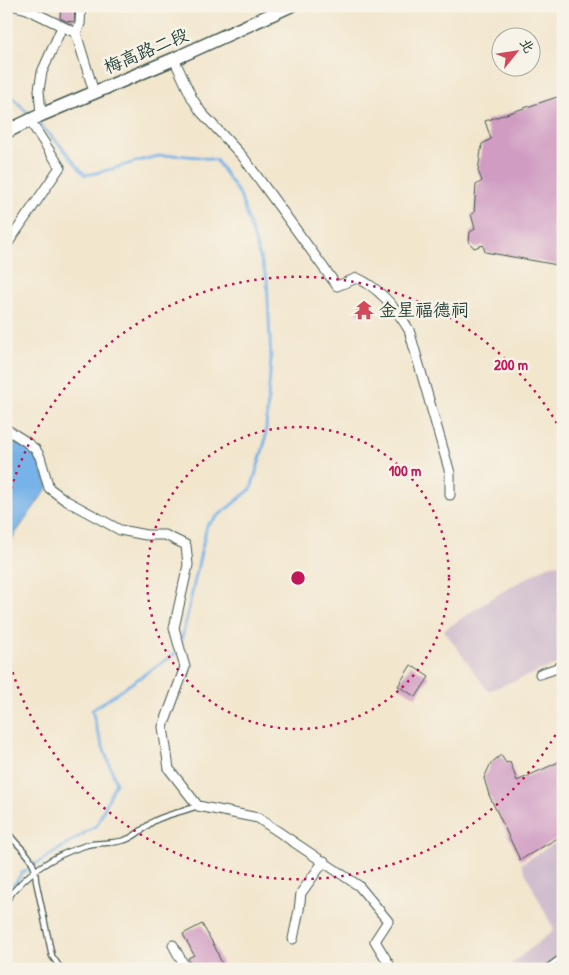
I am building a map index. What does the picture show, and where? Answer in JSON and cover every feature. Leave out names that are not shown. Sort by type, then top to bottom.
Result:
[{"type":"street","points":[[15,6],[27,8],[76,33]]},
{"type":"street","points":[[81,6],[80,24],[76,33],[94,92]]},
{"type":"street","name":"梅高路二段","points":[[9,131],[290,6]]},
{"type":"street","points":[[6,246],[60,167],[36,118],[42,72],[62,27]]},
{"type":"street","points":[[174,59],[192,98],[201,112],[248,163],[337,286],[357,278],[378,291],[398,312],[409,330],[450,473],[450,495]]},
{"type":"street","points":[[6,117],[9,131]]},
{"type":"street","points":[[6,429],[36,450],[40,457],[49,488],[65,500],[120,530],[146,535],[165,535],[186,545],[188,565],[174,628],[185,667],[163,727],[169,769],[198,806],[258,818],[359,886],[388,921],[376,941],[392,969]]},
{"type":"street","points":[[540,674],[563,666]]},
{"type":"street","points":[[292,939],[300,910],[301,893],[324,861]]},
{"type":"street","points":[[173,945],[186,969]]},
{"type":"lane","points":[[6,901],[36,868],[51,859],[87,845],[125,840],[137,834],[154,821],[198,806]]},
{"type":"lane","points":[[6,829],[30,856],[36,868],[36,881],[52,956],[61,969]]},
{"type":"lane","points":[[545,969],[563,956]]},
{"type":"shaded area","points":[[563,563],[563,662],[488,691],[444,630],[500,593],[548,566]]},
{"type":"shaded area","points":[[563,838],[563,969],[505,969],[554,930],[521,864]]},
{"type":"water","points":[[6,439],[36,452],[48,487],[6,547]]},
{"type":"building","points":[[61,6],[75,6],[74,22],[60,18]]},
{"type":"building","points":[[563,95],[563,266],[485,252],[483,245],[474,248],[469,242],[470,232],[475,229],[471,214],[474,213],[476,185],[482,181],[478,171],[482,144],[491,139],[485,121]]},
{"type":"building","name":"金星福德祠","points":[[365,302],[371,308],[363,317],[357,311]]},
{"type":"building","points":[[411,665],[429,677],[416,697],[398,686]]},
{"type":"building","points":[[501,755],[506,763],[510,762],[517,781],[563,760],[563,835],[520,860],[489,795],[484,778],[491,763]]},
{"type":"building","points":[[202,924],[215,947],[224,969],[193,969],[188,958],[194,955],[183,934]]},
{"type":"waterway","points":[[6,91],[31,116]]},
{"type":"waterway","points":[[37,122],[61,146],[85,175],[158,156],[200,157],[216,160],[240,195],[267,279],[271,359],[265,442],[251,489],[207,525],[181,643]]},
{"type":"waterway","points":[[6,896],[22,873],[97,825],[116,782],[97,730],[92,710],[179,651]]},
{"type":"place","name":"金星福德祠","points":[[364,310]]}]
